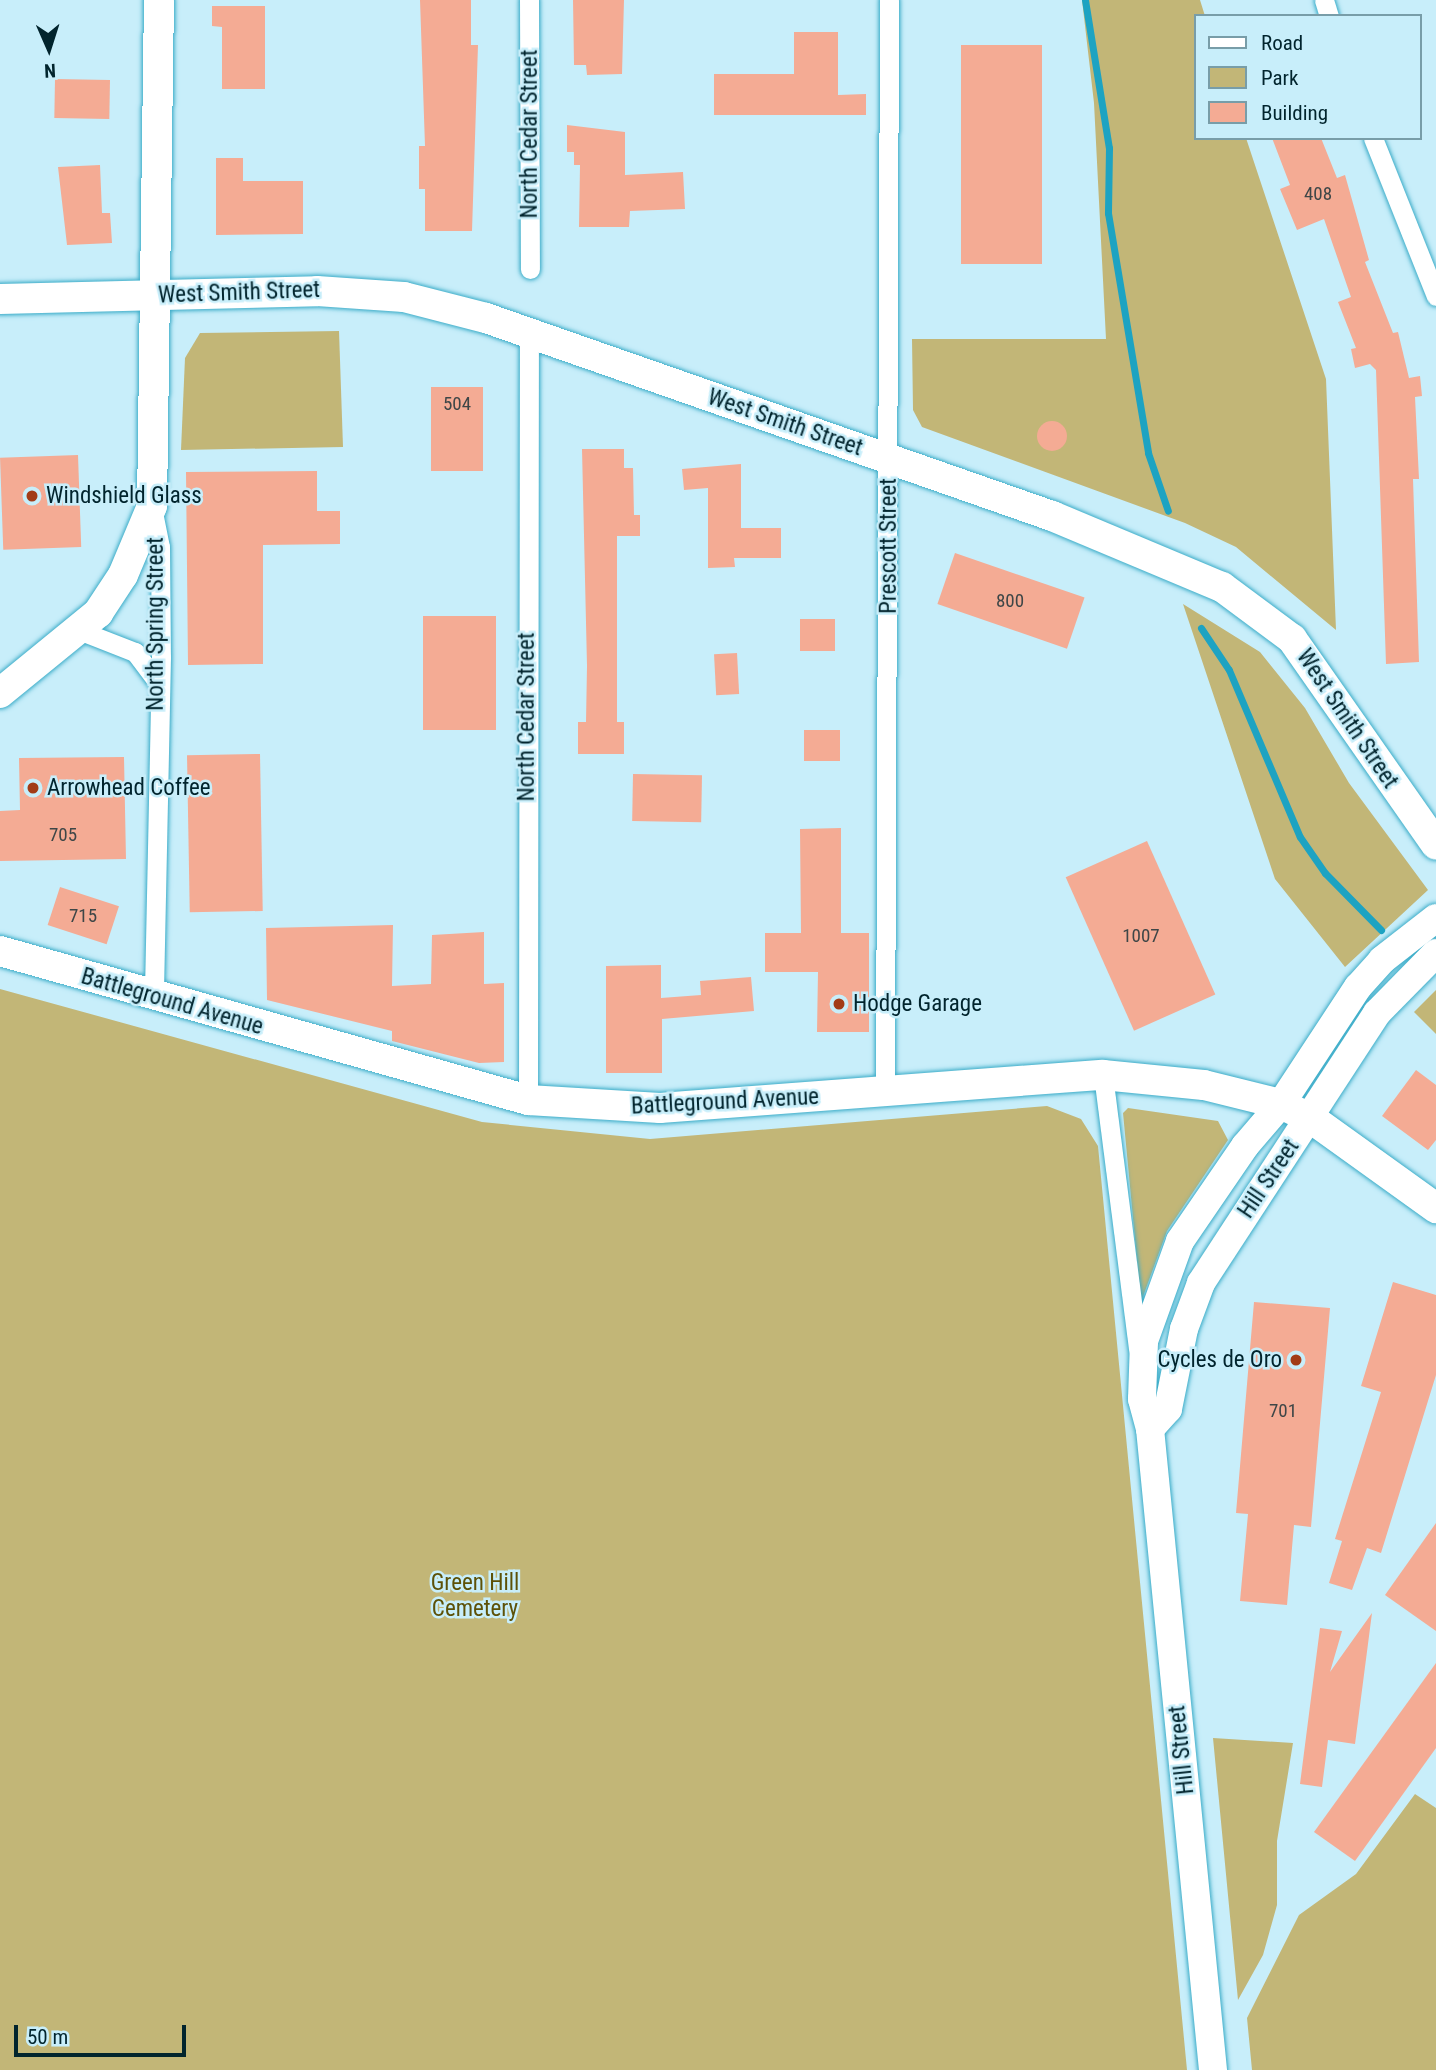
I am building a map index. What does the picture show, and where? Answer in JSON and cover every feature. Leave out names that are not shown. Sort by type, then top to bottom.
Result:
[{"type":"main road","name":"North Spring Street","points":[[152,506],[159,0]]},
{"type":"main road","name":"West Smith Street","points":[[0,299],[364,292],[404,297],[529,333],[1052,516],[1222,587],[1255,608],[1292,639],[1436,845]]},
{"type":"main road","points":[[0,693],[81,631],[123,575],[152,506]]},
{"type":"main road","name":"Battleground Avenue","points":[[0,951],[154,997],[528,1100],[660,1108],[1103,1075],[1162,1078],[1281,1104],[1311,1119],[1436,1208]]},
{"type":"street","name":"North Cedar Street","points":[[529,0],[530,269]]},
{"type":"street","name":"Prescott Street","points":[[885,1092],[889,0]]},
{"type":"street","points":[[1374,140],[1436,296]]},
{"type":"street","name":"North Cedar Street","points":[[528,1100],[529,333]]},
{"type":"street","name":"North Spring Street","points":[[152,506],[160,547],[154,997]]},
{"type":"street","points":[[81,631],[135,652],[157,681]]},
{"type":"street","name":"Hill Street","points":[[1141,1371],[1144,1341],[1180,1241],[1281,1104],[1358,987],[1382,960],[1436,918]]},
{"type":"street","name":"Hill Street","points":[[1150,1429],[1168,1409],[1184,1329],[1201,1283],[1311,1119],[1377,1013],[1436,953]]},
{"type":"street","name":"Hill Street","points":[[1103,1075],[1150,1429],[1213,2070]]},
{"type":"green space","points":[[1082,0],[1200,0],[1204,14],[1194,14],[1194,140],[1247,140],[1326,379],[1336,630],[1236,547],[1185,523],[922,427],[913,410],[912,339],[1106,339],[1094,103]]},
{"type":"green space","points":[[339,331],[343,447],[181,450],[185,358],[200,333]]},
{"type":"green space","points":[[1183,604],[1260,652],[1305,708],[1349,783],[1428,890],[1345,967],[1275,879]]},
{"type":"green space","name":"Green Hill Cemetery","points":[[0,989],[482,1122],[650,1139],[1047,1106],[1081,1119],[1098,1146],[1187,2070],[0,2070]]},
{"type":"green space","points":[[1436,990],[1436,1034],[1414,1012]]},
{"type":"green space","points":[[1128,1108],[1218,1121],[1228,1140],[1167,1231],[1141,1302],[1123,1113]]},
{"type":"green space","points":[[1213,1738],[1293,1743],[1277,1841],[1277,1905],[1263,1955],[1238,2000]]},
{"type":"green space","points":[[1415,1794],[1436,1808],[1436,2070],[1252,2070],[1247,2018],[1299,1915],[1356,1874]]},
{"type":"building","points":[[420,0],[471,0],[471,45],[478,45],[472,231],[425,231],[425,189],[419,189],[419,146],[425,146]]},
{"type":"building","points":[[573,0],[624,0],[622,74],[587,75],[586,65],[574,65]]},
{"type":"building","points":[[212,6],[265,6],[265,89],[222,89],[222,27],[212,26]]},
{"type":"building","points":[[794,32],[838,32],[838,95],[866,94],[866,115],[714,115],[714,74],[794,74]]},
{"type":"building","points":[[961,45],[1042,45],[1042,264],[961,264]]},
{"type":"building","points":[[55,79],[110,80],[109,119],[54,118]]},
{"type":"building","points":[[567,125],[625,132],[625,175],[683,172],[685,209],[630,211],[629,227],[579,227],[580,165],[574,165],[574,152],[567,152]]},
{"type":"building","points":[[1273,140],[1322,140],[1337,178],[1345,175],[1369,260],[1365,262],[1393,333],[1398,332],[1409,378],[1420,376],[1422,396],[1415,397],[1419,479],[1413,479],[1419,662],[1386,664],[1376,370],[1370,364],[1355,368],[1351,349],[1356,348],[1338,302],[1351,297],[1324,219],[1297,230],[1280,189],[1290,185]]},
{"type":"building","points":[[216,158],[243,158],[243,181],[303,181],[303,234],[216,235]]},
{"type":"building","points":[[100,165],[102,213],[110,213],[112,243],[67,245],[58,167]]},
{"type":"building","points":[[431,387],[483,387],[483,471],[431,471]]},
{"type":"building","points":[[1052,421],[1063,425],[1067,436],[1063,447],[1052,451],[1041,447],[1037,436],[1041,425]]},
{"type":"building","points":[[582,449],[624,449],[624,468],[633,468],[634,515],[640,515],[640,536],[617,536],[617,722],[624,722],[624,754],[578,754],[578,722],[586,722],[587,666]]},
{"type":"building","points":[[78,455],[81,547],[3,550],[0,458]]},
{"type":"building","points":[[741,464],[741,528],[781,528],[781,558],[734,558],[735,567],[708,568],[708,488],[684,490],[682,469]]},
{"type":"building","points":[[317,471],[317,511],[340,511],[340,544],[263,545],[263,664],[188,665],[186,472]]},
{"type":"building","points":[[955,553],[1085,598],[1067,649],[937,604]]},
{"type":"building","points":[[423,616],[496,616],[496,730],[423,730]]},
{"type":"building","points":[[800,619],[835,619],[835,651],[800,651]]},
{"type":"building","points":[[737,653],[739,694],[716,695],[714,654]]},
{"type":"building","points":[[804,730],[840,730],[840,761],[804,761]]},
{"type":"building","points":[[260,754],[263,911],[190,912],[187,755]]},
{"type":"building","points":[[124,757],[126,859],[0,861],[0,811],[20,810],[19,758]]},
{"type":"building","points":[[633,774],[702,775],[701,822],[632,821]]},
{"type":"building","points":[[841,828],[841,933],[869,933],[869,1032],[817,1032],[818,972],[765,972],[765,933],[801,933],[800,829]]},
{"type":"building","points":[[1147,841],[1215,994],[1134,1031],[1066,877]]},
{"type":"building","points":[[60,887],[119,906],[107,944],[48,925]]},
{"type":"building","points":[[393,925],[392,986],[431,984],[432,935],[484,932],[484,984],[504,983],[504,1062],[479,1063],[392,1041],[392,1031],[267,1000],[266,928]]},
{"type":"building","points":[[661,965],[661,998],[701,995],[700,981],[751,977],[754,1011],[662,1019],[662,1073],[606,1073],[606,966]]},
{"type":"building","points":[[1416,1070],[1436,1085],[1436,1140],[1428,1150],[1382,1116]]},
{"type":"building","points":[[1393,1282],[1436,1295],[1436,1375],[1381,1553],[1367,1548],[1352,1590],[1329,1583],[1342,1541],[1335,1539],[1381,1392],[1361,1386]]},
{"type":"building","points":[[1254,1302],[1330,1308],[1311,1527],[1294,1525],[1287,1605],[1240,1601],[1248,1514],[1236,1513]]},
{"type":"building","points":[[1436,1523],[1436,1631],[1385,1595]]},
{"type":"building","points":[[1372,1613],[1355,1744],[1328,1740],[1322,1787],[1300,1784],[1320,1628],[1342,1631],[1330,1672]]},
{"type":"building","points":[[1436,1663],[1436,1748],[1355,1861],[1314,1832]]},
{"type":"waterway","points":[[1085,0],[1109,148],[1108,213],[1148,453],[1168,511]]},
{"type":"waterway","points":[[1201,628],[1229,670],[1300,837],[1325,873],[1381,930]]},
{"type":"place","name":"Windshield Glass","points":[[32,496]]},
{"type":"place","name":"Arrowhead Coffee","points":[[33,788]]},
{"type":"place","name":"Hodge Garage","points":[[839,1004]]},
{"type":"place","name":"Cycles de Oro","points":[[1296,1360]]}]
